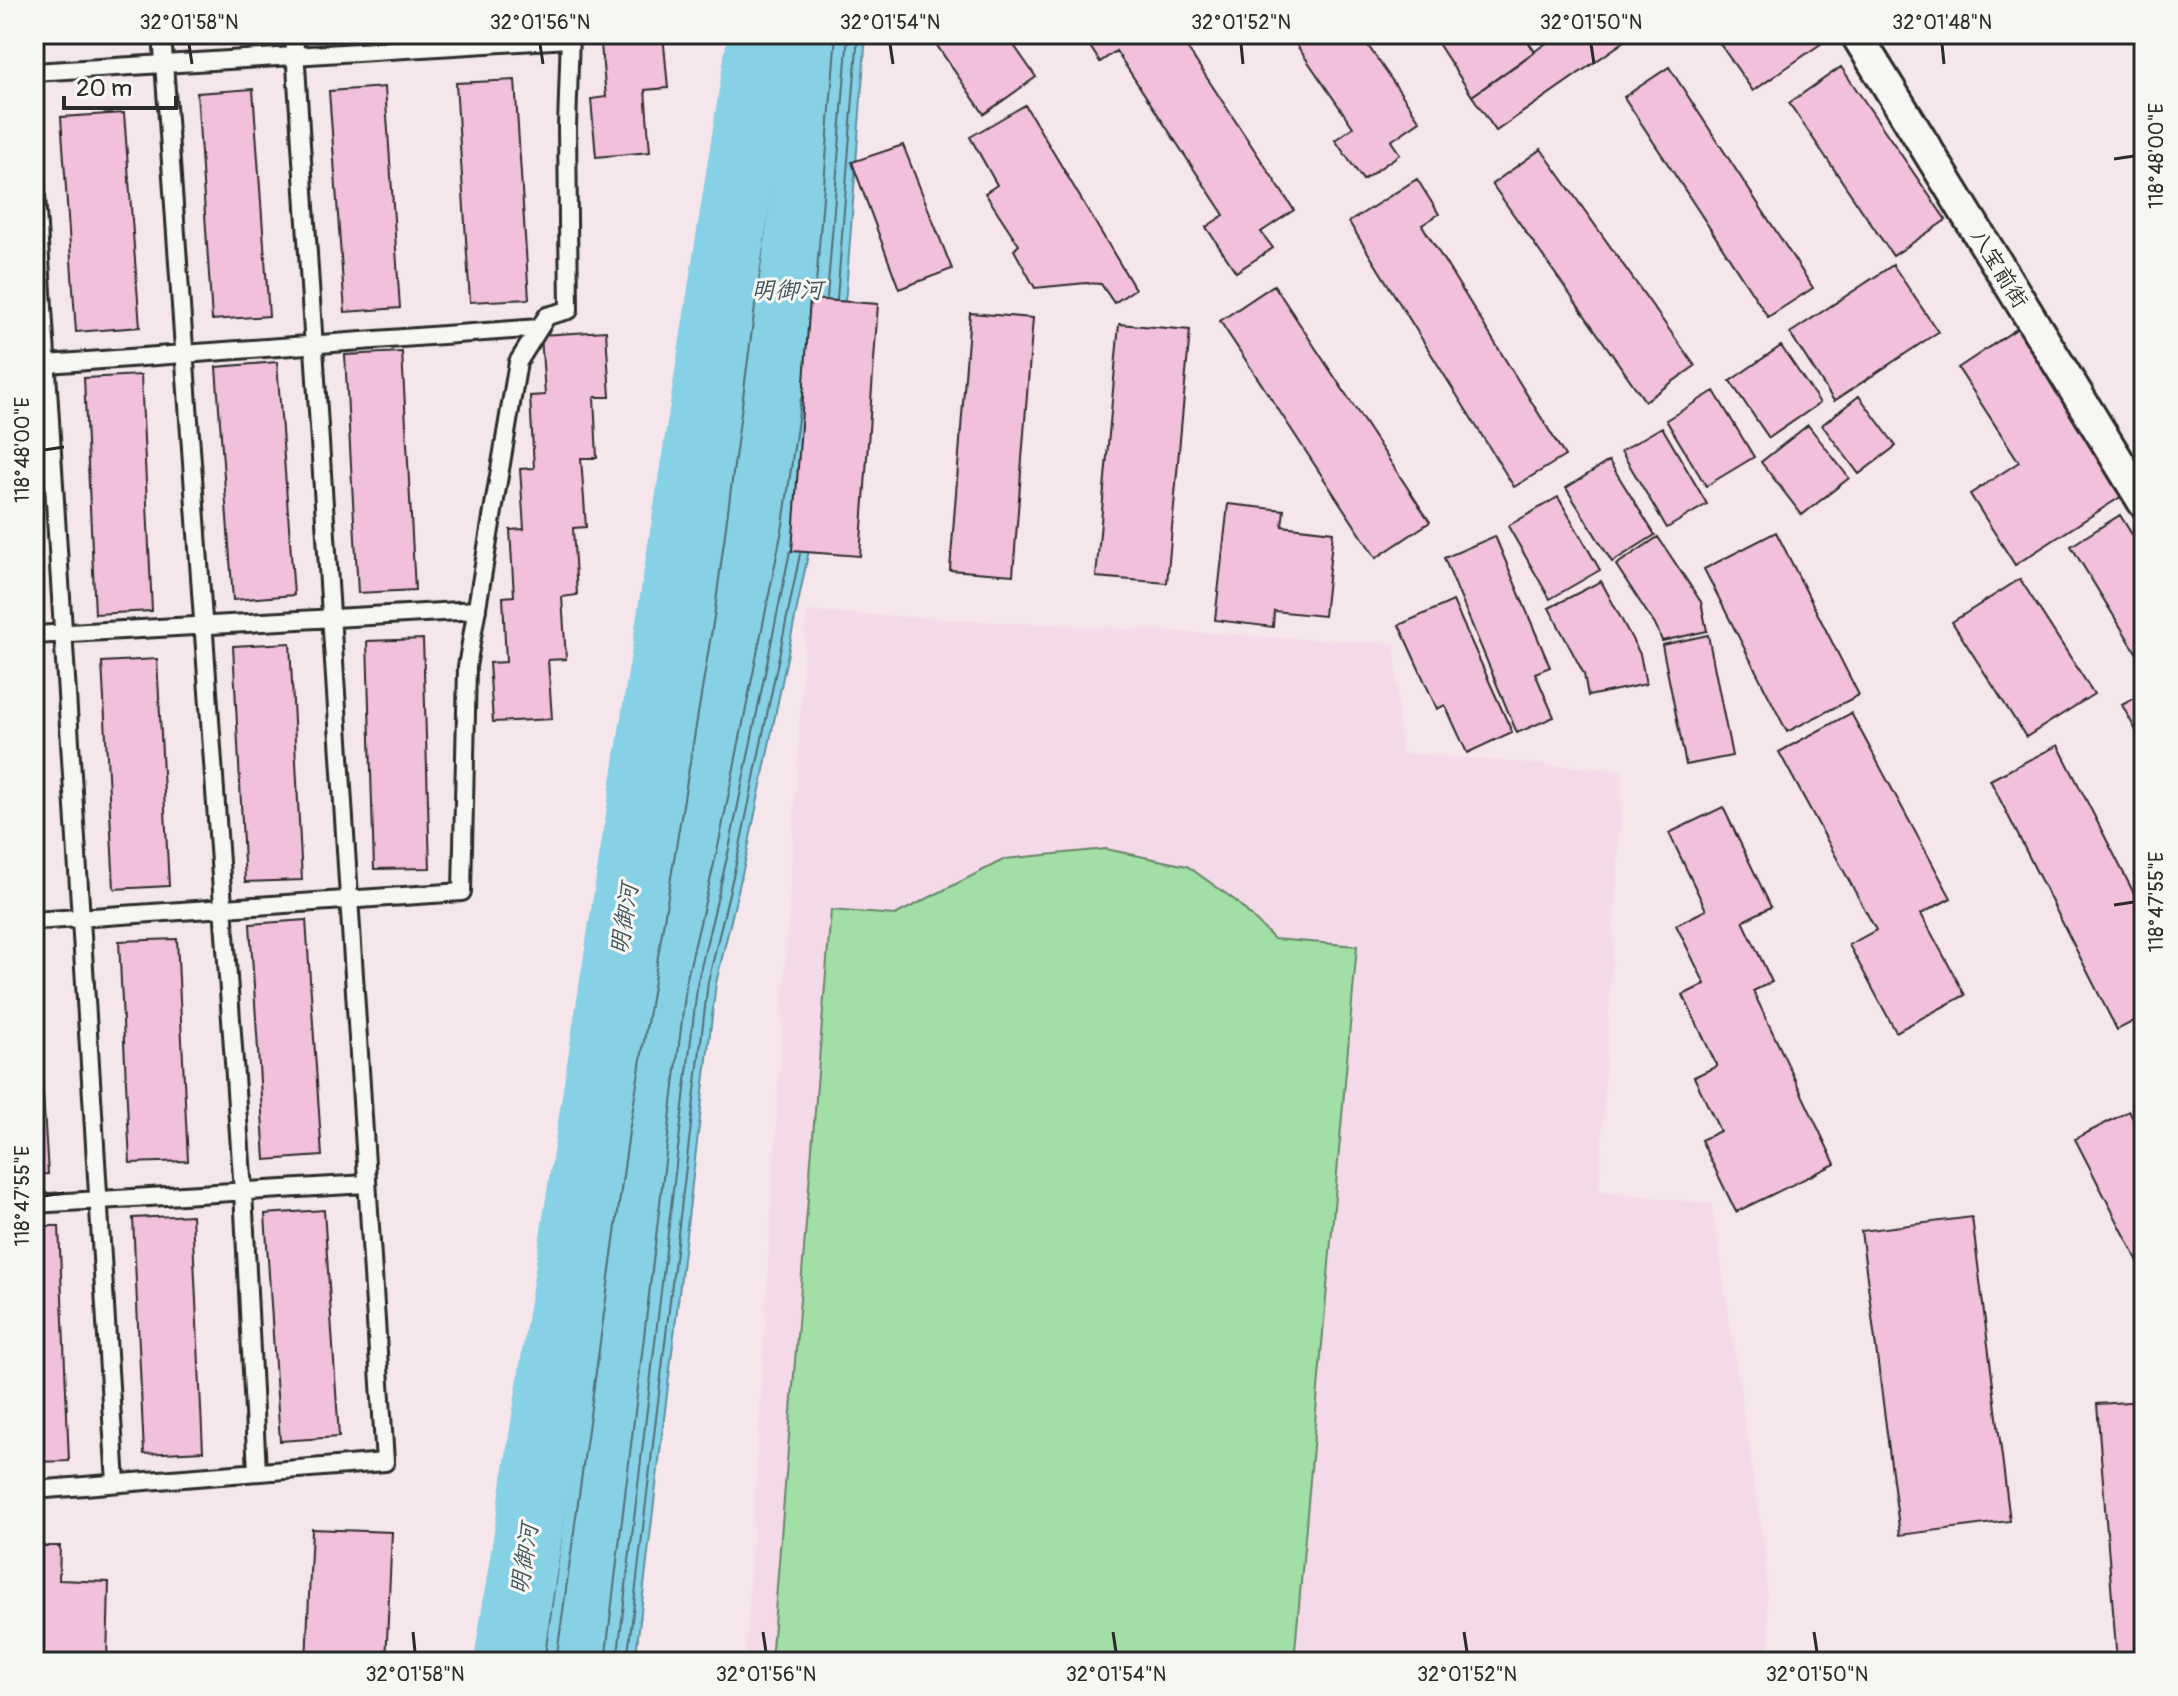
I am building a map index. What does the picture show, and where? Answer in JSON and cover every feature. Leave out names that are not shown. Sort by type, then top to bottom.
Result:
[{"type":"street","name":"八宝前街","points":[[1856,34],[2144,503]]},
{"type":"lane","points":[[162,34],[243,1191],[257,1472]]},
{"type":"lane","points":[[34,1490],[385,1462],[294,34]]},
{"type":"lane","points":[[34,72],[295,57],[570,36],[567,127],[569,310],[547,316],[518,362],[467,667],[462,892],[34,921]]},
{"type":"lane","points":[[34,163],[40,365],[63,633],[116,1483]]},
{"type":"lane","points":[[40,365],[539,328]]},
{"type":"lane","points":[[34,635],[477,610]]},
{"type":"lane","points":[[34,1204],[366,1184]]},
{"type":"shaded area","points":[[806,611],[1395,644],[1401,753],[1623,771],[1599,1191],[1712,1204],[1765,1551],[1770,1662],[745,1662]]},
{"type":"green space","points":[[1106,849],[1187,866],[1236,901],[1274,939],[1357,946],[1294,1662],[771,1662],[831,910],[895,915],[1005,859]]},
{"type":"water","name":"明御河","points":[[762,34],[866,34],[846,292],[813,530],[747,853],[716,983],[635,1662],[526,1662],[599,1127],[684,612]]},
{"type":"building","points":[[600,34],[663,34],[668,88],[645,90],[650,152],[596,157],[591,99],[606,97]]},
{"type":"building","points":[[929,34],[1006,34],[1036,77],[984,114]]},
{"type":"building","points":[[1082,34],[1178,34],[1294,210],[1261,232],[1273,248],[1236,272],[1206,227],[1224,215],[1116,51],[1100,62]]},
{"type":"building","points":[[1289,34],[1360,34],[1420,121],[1391,141],[1400,154],[1363,180],[1335,140],[1353,127]]},
{"type":"building","points":[[1432,34],[1523,34],[1535,52],[1472,96]]},
{"type":"building","points":[[1559,34],[1635,34],[1496,131],[1472,96]]},
{"type":"building","points":[[1713,34],[1816,34],[1822,43],[1753,91]]},
{"type":"building","points":[[1669,67],[1813,288],[1768,317],[1624,97]]},
{"type":"building","points":[[1841,67],[1946,220],[1893,256],[1789,103]]},
{"type":"building","points":[[515,80],[529,299],[470,302],[456,83]]},
{"type":"building","points":[[385,87],[400,308],[345,312],[329,91]]},
{"type":"building","points":[[253,89],[269,316],[212,320],[197,93]]},
{"type":"building","points":[[1025,105],[1135,289],[1114,303],[1101,284],[1035,288],[1014,250],[1019,245],[985,193],[997,185],[970,137]]},
{"type":"building","points":[[124,113],[140,327],[76,332],[61,117]]},
{"type":"building","points":[[903,145],[952,269],[899,289],[852,162]]},
{"type":"building","points":[[1541,149],[1695,366],[1645,401],[1492,184]]},
{"type":"building","points":[[1417,179],[1439,214],[1422,225],[1565,456],[1514,487],[1349,222]]},
{"type":"building","points":[[1893,265],[1938,332],[1834,401],[1790,333]]},
{"type":"building","points":[[1274,285],[1430,522],[1376,558],[1220,321]]},
{"type":"building","points":[[810,299],[878,304],[860,556],[792,551]]},
{"type":"building","points":[[970,313],[1033,318],[1013,575],[950,570]]},
{"type":"building","points":[[1119,324],[1190,330],[1167,583],[1096,577]]},
{"type":"building","points":[[2018,328],[2125,494],[2015,565],[1970,494],[2019,462],[1958,368]]},
{"type":"building","points":[[606,331],[610,397],[594,397],[597,458],[581,458],[586,527],[573,528],[577,595],[562,597],[566,659],[548,660],[552,719],[493,722],[489,663],[506,662],[503,597],[514,596],[510,530],[524,529],[520,469],[534,468],[530,396],[545,395],[541,335]]},
{"type":"building","points":[[1781,346],[1820,403],[1769,438],[1730,381]]},
{"type":"building","points":[[402,352],[415,590],[358,593],[345,355]]},
{"type":"building","points":[[277,362],[294,595],[233,600],[216,367]]},
{"type":"building","points":[[141,375],[152,611],[95,614],[84,378]]},
{"type":"building","points":[[1714,391],[1754,457],[1706,486],[1666,420]]},
{"type":"building","points":[[1859,396],[1896,446],[1859,474],[1822,425]]},
{"type":"building","points":[[1808,425],[1849,478],[1802,515],[1761,462]]},
{"type":"building","points":[[1662,427],[1707,504],[1667,528],[1621,451]]},
{"type":"building","points":[[1609,461],[1655,535],[1612,562],[1566,488]]},
{"type":"building","points":[[1558,497],[1600,570],[1550,599],[1508,526]]},
{"type":"building","points":[[1228,504],[1284,510],[1282,526],[1333,532],[1324,616],[1274,611],[1273,627],[1215,620]]},
{"type":"building","points":[[2120,515],[2144,554],[2142,662],[2071,546]]},
{"type":"building","points":[[1776,532],[1859,695],[1787,732],[1704,569]]},
{"type":"building","points":[[1495,536],[1550,667],[1535,673],[1554,717],[1517,733],[1444,558]]},
{"type":"building","points":[[1658,537],[1701,602],[1707,631],[1662,641],[1657,628],[1616,565]]},
{"type":"building","points":[[2020,579],[2094,694],[2026,737],[1952,622]]},
{"type":"building","points":[[1601,581],[1640,654],[1646,684],[1588,696],[1584,674],[1549,608]]},
{"type":"building","points":[[1453,601],[1512,732],[1467,753],[1445,705],[1437,709],[1399,625]]},
{"type":"building","points":[[1708,635],[1732,756],[1686,765],[1662,645]]},
{"type":"building","points":[[423,639],[430,868],[374,869],[367,641]]},
{"type":"building","points":[[290,643],[302,880],[245,882],[233,646]]},
{"type":"building","points":[[157,659],[169,886],[114,889],[102,662]]},
{"type":"building","points":[[2144,693],[2144,745],[2122,705]]},
{"type":"building","points":[[1851,713],[1951,898],[1921,914],[1965,995],[1896,1032],[1849,945],[1876,930],[1779,752]]},
{"type":"building","points":[[2058,745],[2144,913],[2144,1016],[2117,1030],[1990,780]]},
{"type":"building","points":[[1723,807],[1771,907],[1743,921],[1772,982],[1753,991],[1835,1164],[1736,1212],[1701,1140],[1720,1131],[1694,1077],[1717,1066],[1683,995],[1705,984],[1676,925],[1706,910],[1669,833]]},
{"type":"building","points":[[34,829],[38,897],[34,897]]},
{"type":"building","points":[[306,920],[322,1156],[265,1160],[250,924]]},
{"type":"building","points":[[177,939],[188,1161],[130,1163],[119,941]]},
{"type":"building","points":[[34,946],[48,1174],[34,1175]]},
{"type":"building","points":[[2129,1111],[2144,1139],[2144,1273],[2075,1139]]},
{"type":"building","points":[[324,1210],[339,1437],[280,1441],[265,1214]]},
{"type":"building","points":[[192,1215],[203,1451],[144,1454],[133,1218]]},
{"type":"building","points":[[1972,1217],[2010,1521],[1900,1535],[1861,1231]]},
{"type":"building","points":[[34,1226],[59,1226],[69,1461],[34,1462]]},
{"type":"building","points":[[2144,1401],[2144,1662],[2117,1662],[2097,1404]]},
{"type":"building","points":[[312,1529],[392,1532],[386,1662],[306,1662]]},
{"type":"building","points":[[34,1546],[60,1546],[59,1580],[109,1582],[107,1662],[34,1662]]},
{"type":"building","points":[[2138,1565],[2144,1565],[2144,1627]]},
{"type":"waterway","name":"明御河","points":[[508,1662],[762,34]]}]
